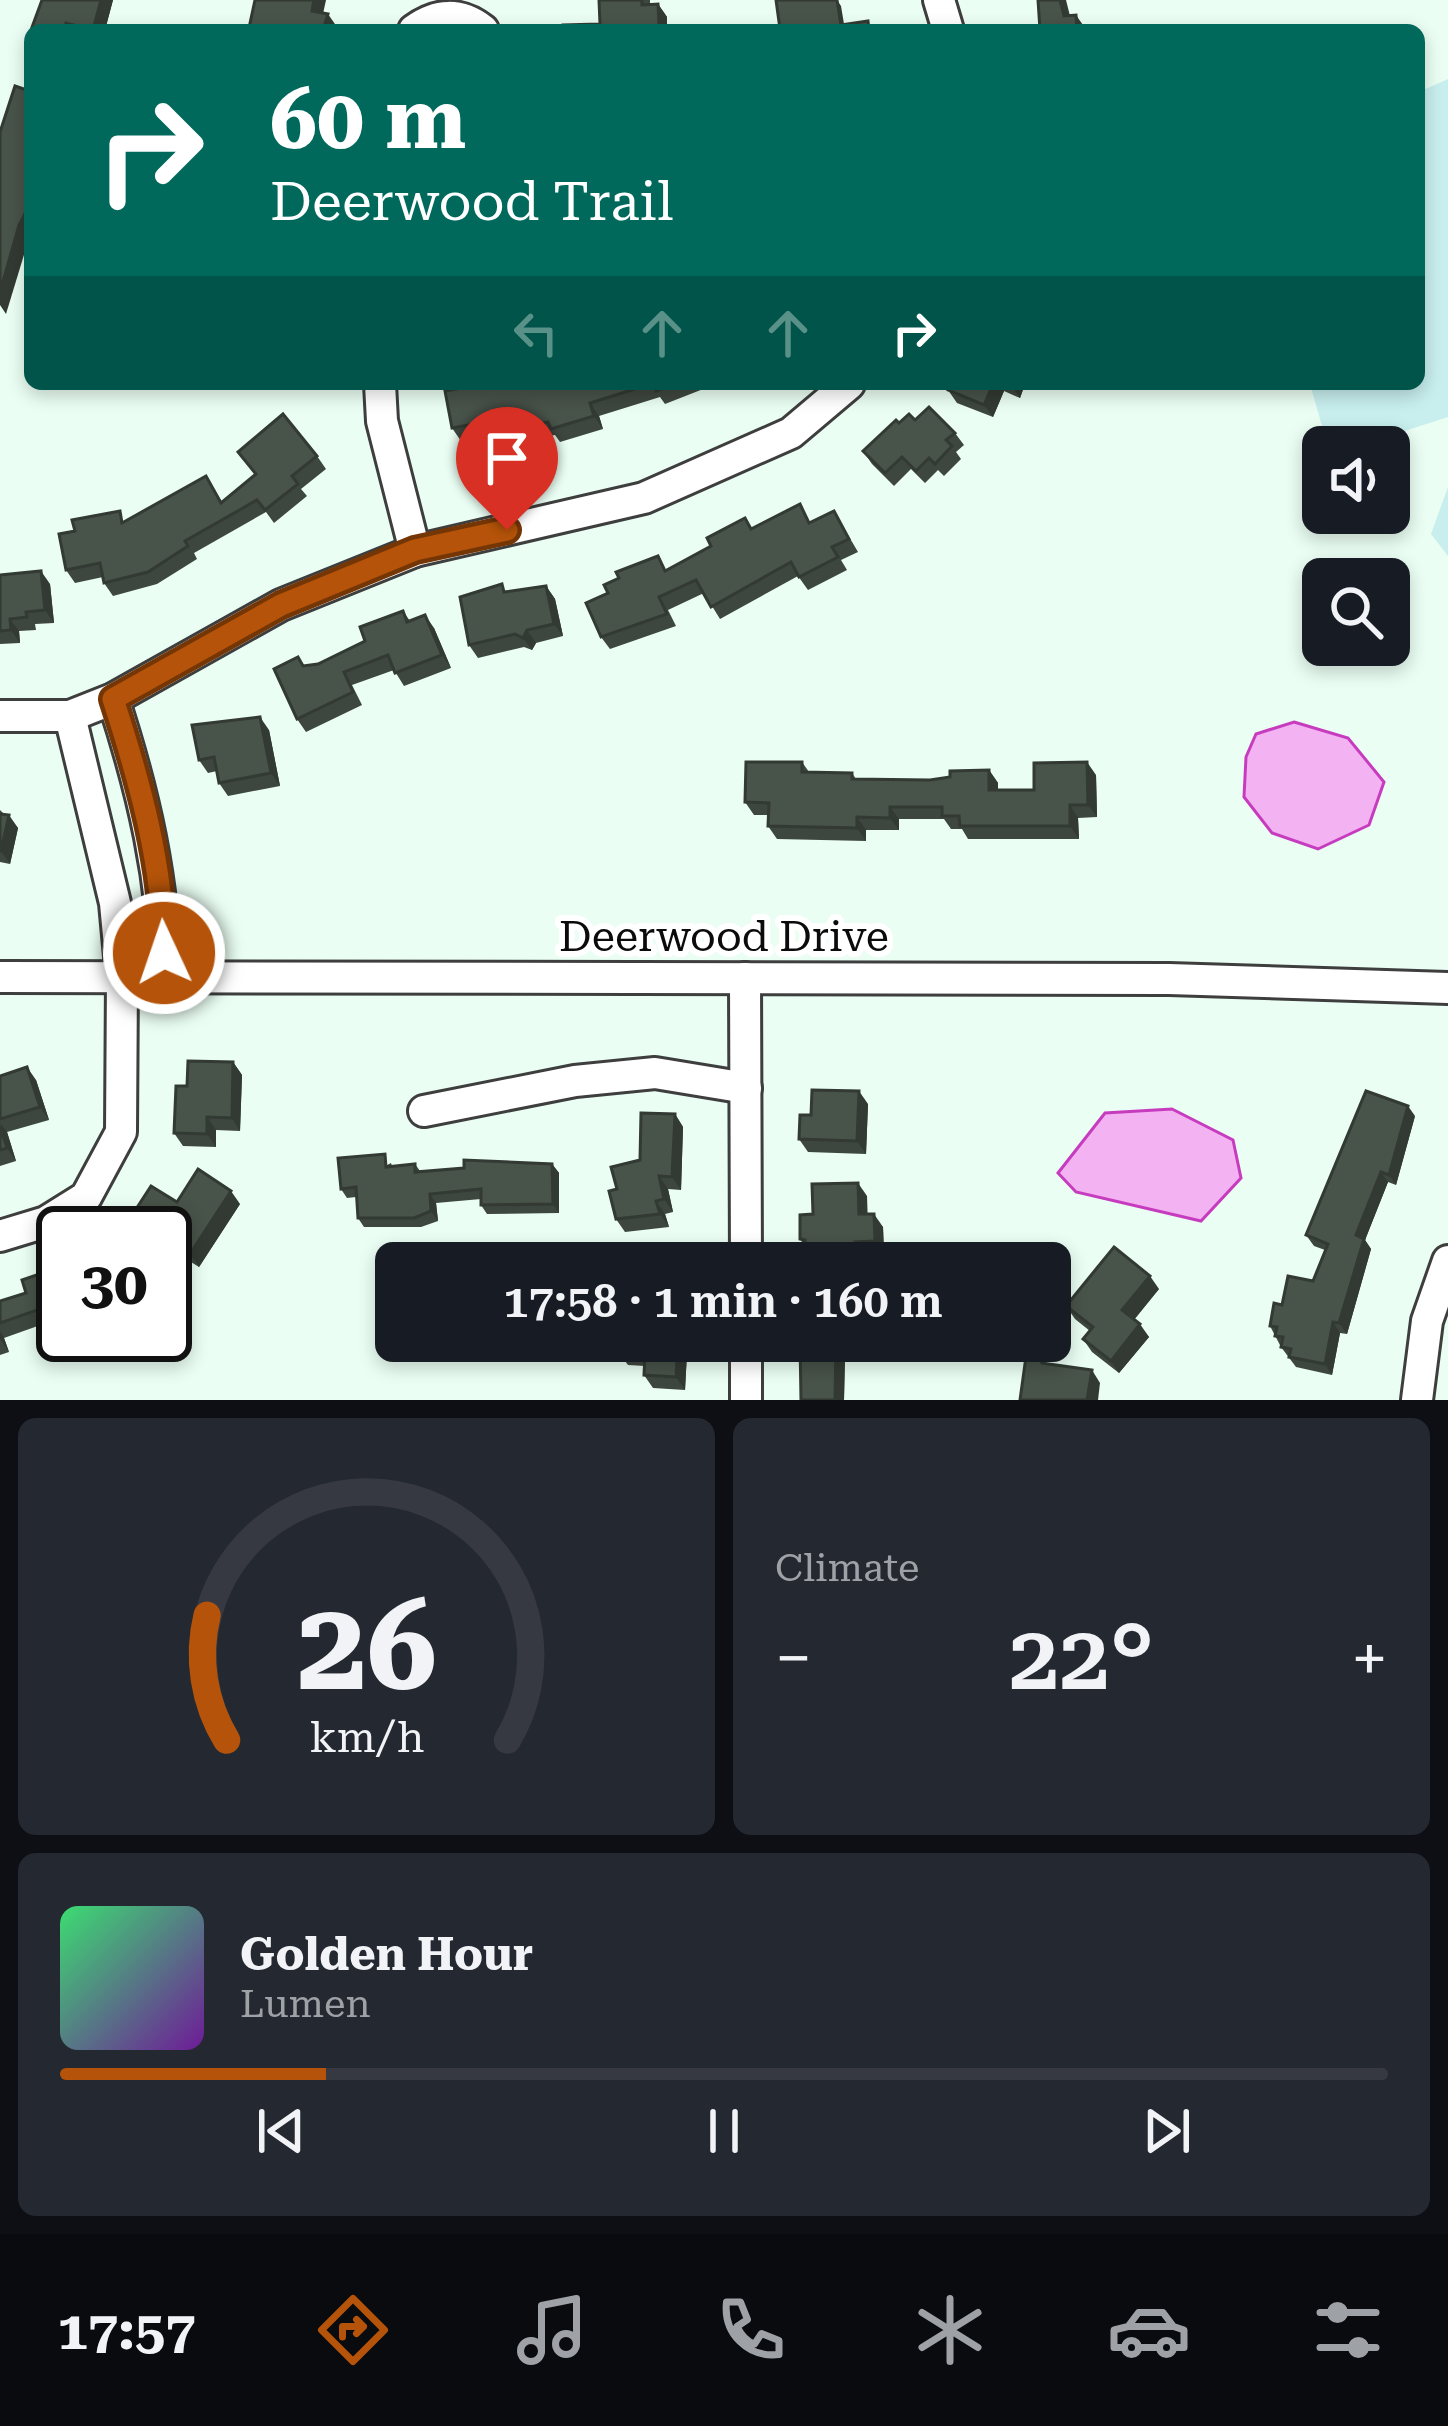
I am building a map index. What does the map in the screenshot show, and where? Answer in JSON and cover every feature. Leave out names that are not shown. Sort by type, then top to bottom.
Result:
[{"type":"street","points":[[427,24],[444,16],[462,17],[473,24]]},
{"type":"street","points":[[380,390],[382,421],[415,550]]},
{"type":"street","points":[[0,716],[70,716],[113,699],[281,605],[415,550],[644,498],[791,433],[842,390]]},
{"type":"street","points":[[113,699],[142,789],[162,900],[164,977]]},
{"type":"street","points":[[0,1236],[46,1222],[86,1197],[121,1132],[122,977],[115,903],[70,716]]},
{"type":"street","name":"Deerwood Drive","points":[[0,977],[1169,980],[1448,988]]},
{"type":"street","points":[[745,979],[746,1242]]},
{"type":"street","points":[[424,1111],[575,1081],[655,1073],[746,1088]]},
{"type":"street","points":[[1417,1400],[1427,1322],[1448,1261]]},
{"type":"street","points":[[746,1362],[746,1400]]},
{"type":"shaded area","points":[[1448,79],[1448,417],[1410,429],[1322,426],[1312,390],[1425,390],[1425,89]]},
{"type":"shaded area","points":[[1448,487],[1448,556],[1431,534]]},
{"type":"shaded area","points":[[1294,722],[1348,738],[1384,782],[1369,825],[1318,849],[1272,833],[1244,797],[1246,757],[1256,734]]},
{"type":"shaded area","points":[[1172,1109],[1233,1140],[1241,1178],[1201,1221],[1076,1192],[1058,1173],[1105,1113]]},
{"type":"building","points":[[42,0],[101,0],[95,24],[33,24]]},
{"type":"building","points":[[255,0],[314,0],[312,11],[328,14],[325,24],[250,24]]},
{"type":"building","points":[[599,0],[658,4],[659,24],[600,24]]},
{"type":"building","points":[[776,0],[837,0],[841,24],[779,24]]},
{"type":"building","points":[[1038,0],[1060,0],[1064,16],[1076,15],[1077,24],[1040,24]]},
{"type":"building","points":[[15,86],[24,89],[24,215],[0,292],[0,132]]},
{"type":"building","points":[[632,390],[590,403],[594,416],[551,429],[548,422],[498,431],[496,420],[452,428],[445,391]]},
{"type":"building","points":[[948,390],[990,390],[984,405]]},
{"type":"building","points":[[929,407],[955,433],[946,440],[952,446],[935,464],[929,458],[916,471],[902,457],[885,473],[863,451],[896,420],[899,423],[909,414],[915,420]]},
{"type":"building","points":[[283,414],[317,456],[292,476],[298,484],[265,510],[257,500],[185,541],[188,546],[148,572],[104,583],[100,563],[66,570],[59,534],[75,531],[72,520],[120,511],[122,523],[206,476],[221,503],[256,474],[238,452]]},
{"type":"building","points":[[800,504],[809,523],[834,511],[849,539],[832,547],[838,557],[799,577],[791,562],[711,607],[696,580],[659,597],[667,614],[601,637],[586,603],[608,593],[604,585],[619,578],[616,572],[658,556],[665,571],[711,546],[707,538],[745,518],[751,529]]},
{"type":"building","points":[[41,571],[45,610],[10,619],[11,630],[0,631],[0,575]]},
{"type":"building","points":[[502,584],[504,592],[546,586],[554,624],[527,630],[523,638],[515,634],[469,645],[460,597]]},
{"type":"building","points":[[403,611],[407,622],[425,615],[442,655],[395,673],[388,655],[344,672],[353,692],[297,719],[274,669],[298,657],[303,666],[318,664],[365,641],[360,627]]},
{"type":"building","points":[[260,717],[271,773],[219,783],[214,757],[199,760],[192,725]]},
{"type":"building","points":[[746,762],[802,762],[802,772],[852,773],[852,779],[930,780],[950,777],[950,771],[989,770],[989,790],[1034,790],[1034,763],[1087,762],[1088,805],[1070,805],[1070,826],[960,826],[959,816],[942,816],[942,807],[890,807],[890,818],[857,817],[857,828],[768,826],[769,803],[745,802]]},
{"type":"building","points":[[0,814],[9,815],[1,851],[0,851]]},
{"type":"building","points":[[188,1061],[233,1062],[232,1118],[207,1117],[207,1134],[174,1133],[176,1086],[187,1086]]},
{"type":"building","points":[[27,1067],[40,1107],[0,1119],[0,1076]]},
{"type":"building","points":[[812,1090],[859,1091],[857,1141],[799,1139],[800,1115],[811,1115]]},
{"type":"building","points":[[1366,1091],[1408,1106],[1389,1175],[1381,1172],[1356,1235],[1364,1239],[1339,1323],[1333,1322],[1325,1364],[1289,1357],[1291,1349],[1281,1347],[1283,1337],[1275,1336],[1277,1327],[1270,1326],[1274,1303],[1282,1305],[1288,1276],[1313,1281],[1328,1244],[1306,1235]]},
{"type":"building","points":[[641,1113],[675,1114],[672,1177],[659,1176],[664,1199],[656,1201],[660,1214],[616,1219],[609,1191],[617,1189],[611,1167],[640,1160]]},
{"type":"building","points":[[385,1154],[386,1167],[415,1164],[415,1172],[464,1168],[464,1160],[552,1164],[553,1204],[481,1205],[481,1189],[430,1194],[431,1211],[414,1218],[358,1218],[356,1187],[341,1189],[338,1158]]},
{"type":"building","points":[[198,1169],[231,1191],[192,1251],[192,1206],[138,1206],[151,1186],[177,1202]]},
{"type":"building","points":[[858,1183],[859,1214],[874,1214],[875,1241],[800,1239],[800,1215],[813,1214],[812,1184]]},
{"type":"building","points":[[1114,1247],[1150,1276],[1122,1310],[1140,1324],[1111,1361],[1083,1339],[1093,1327],[1071,1310],[1071,1300]]},
{"type":"building","points":[[36,1275],[36,1310],[0,1323],[0,1301],[26,1293],[22,1280]]},
{"type":"building","points":[[645,1362],[677,1362],[676,1377],[644,1375]]},
{"type":"building","points":[[800,1362],[836,1362],[835,1400],[801,1400]]},
{"type":"building","points":[[1025,1362],[1092,1370],[1087,1400],[1020,1400]]},
{"type":"route","points":[[164,953],[162,900],[142,789],[113,699],[281,605],[415,550],[507,530]]}]
